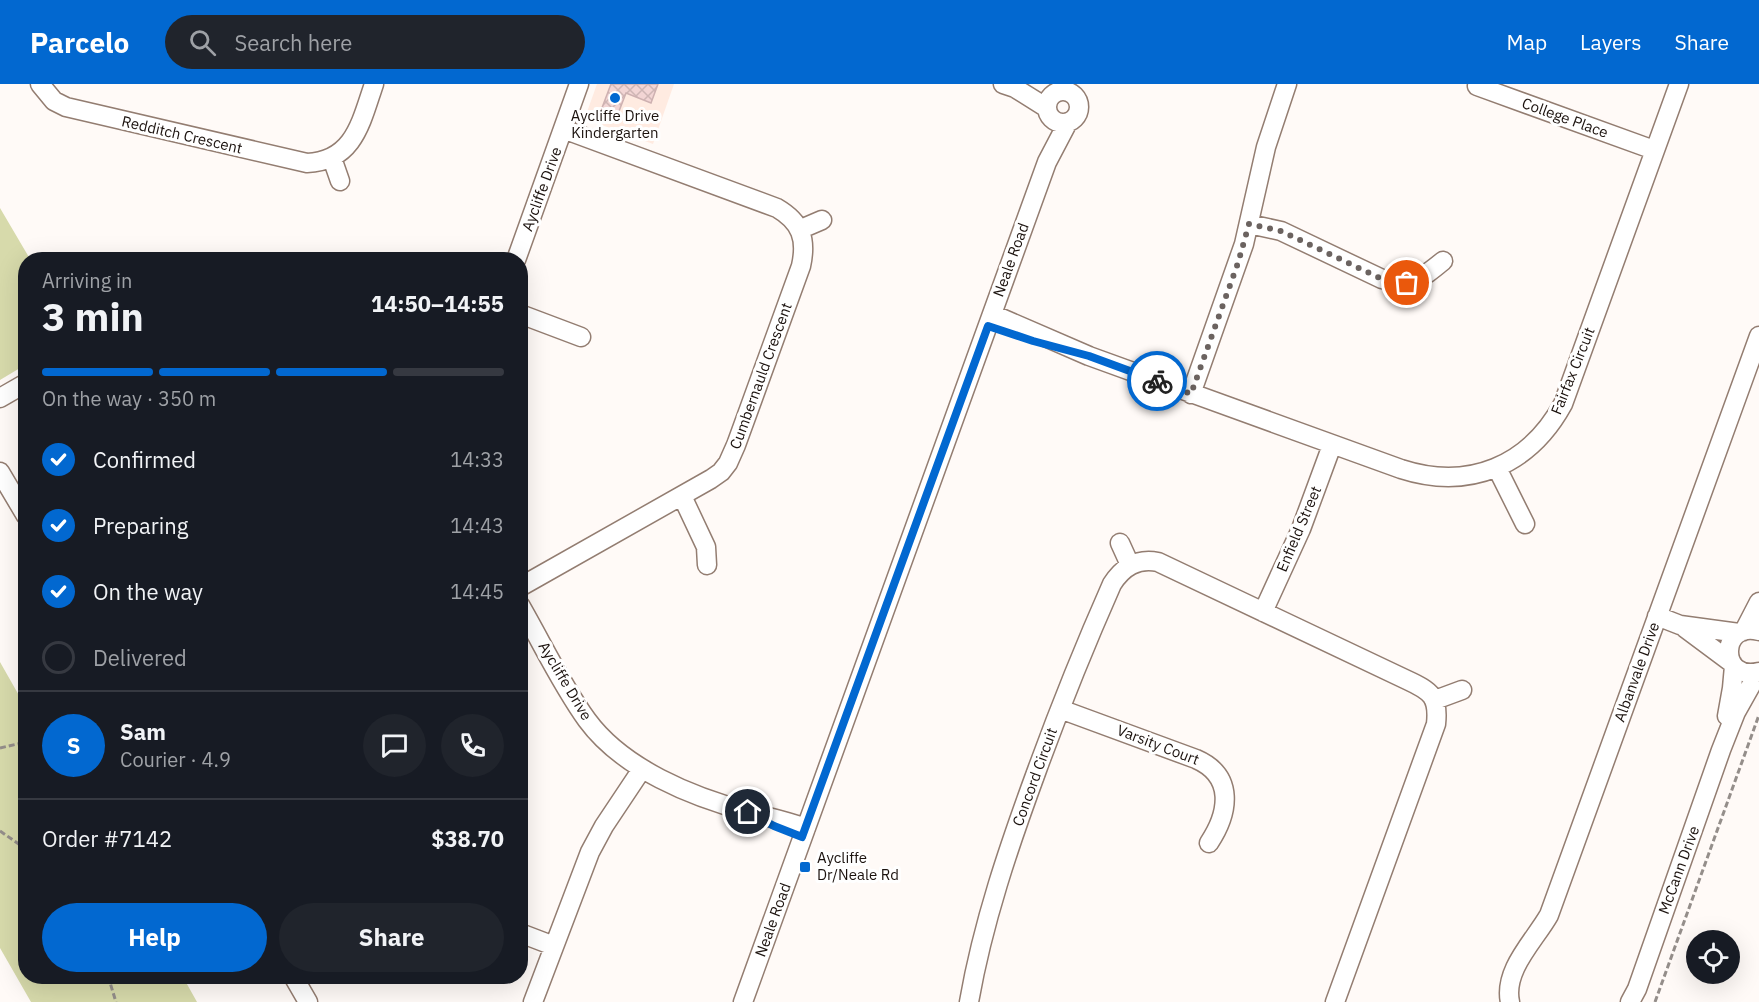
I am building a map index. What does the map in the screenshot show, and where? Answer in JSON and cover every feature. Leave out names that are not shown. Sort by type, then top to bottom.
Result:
[{"type":"street","name":"Redditch Crescent","points":[[40,84],[54,100],[66,107],[81,111],[293,161],[320,163],[332,158]]},
{"type":"street","points":[[340,181],[332,158],[343,152],[351,141],[374,84]]},
{"type":"street","name":"Aycliffe Drive","points":[[519,252],[579,84]]},
{"type":"street","points":[[1191,394],[1238,263],[1266,147],[1287,84]]},
{"type":"street","name":"Fairfax Circuit","points":[[990,320],[1033,341],[1089,356],[1401,469],[1431,477],[1462,477],[1497,468],[1533,444],[1554,420],[1563,404],[1678,84]]},
{"type":"street","points":[[1009,86],[1062,100]]},
{"type":"street","name":"College Place","points":[[1477,86],[1654,150]]},
{"type":"street","name":"Neale Road","points":[[743,1002],[1047,162],[1062,100]]},
{"type":"street","points":[[563,129],[766,202],[786,213],[801,229],[822,219]]},
{"type":"street","points":[[1249,224],[1281,231],[1382,279],[1396,282],[1407,283],[1425,276],[1443,261]]},
{"type":"street","name":"Cumbernauld Crescent","points":[[528,583],[721,472],[732,455],[801,266],[804,238],[801,229]]},
{"type":"street","points":[[528,317],[581,336]]},
{"type":"street","name":"Albanvale Drive","points":[[1510,1002],[1509,989],[1519,962],[1549,915],[1759,336]]},
{"type":"street","points":[[0,398],[18,388]]},
{"type":"street","name":"Enfield Street","points":[[1263,612],[1300,530],[1332,445]]},
{"type":"street","points":[[1497,468],[1525,524]]},
{"type":"street","points":[[0,472],[18,502]]},
{"type":"street","points":[[682,496],[703,538],[707,565]]},
{"type":"street","points":[[1120,543],[1130,564],[1147,560],[1158,562],[1423,687],[1435,700],[1438,710],[1436,724],[1335,1002]]},
{"type":"street","name":"Concord Circuit","points":[[969,1002],[976,962],[994,894],[1059,709],[1112,584],[1130,564]]},
{"type":"street","points":[[1680,625],[1747,631],[1759,602]]},
{"type":"street","points":[[1657,616],[1680,625],[1745,673],[1759,673]]},
{"type":"street","name":"Aycliffe Drive","points":[[528,619],[589,722],[604,739],[642,769],[667,782],[748,812],[774,826],[804,833]]},
{"type":"street","name":"McCann Drive","points":[[1721,750],[1730,701],[1733,664],[1729,650],[1730,643],[1747,631]]},
{"type":"street","name":"McCann Drive","points":[[1634,998],[1721,750],[1736,712],[1759,673]]},
{"type":"street","points":[[1435,700],[1462,690]]},
{"type":"street","name":"Varsity Court","points":[[1059,709],[1196,759],[1208,764],[1216,771],[1225,794],[1224,806],[1217,832],[1209,843]]},
{"type":"street","points":[[533,1002],[590,852],[604,826],[642,769]]},
{"type":"street","points":[[528,936],[554,946]]},
{"type":"street","points":[[298,984],[308,1002]]},
{"type":"path","points":[[1655,1002],[1759,715]]},
{"type":"path","points":[[0,748],[18,744]]},
{"type":"path","points":[[0,831],[18,843]]},
{"type":"path","points":[[110,984],[116,1002]]},
{"type":"shaded area","points":[[597,84],[674,84],[653,144],[591,121],[587,112]]},
{"type":"green space","points":[[0,208],[26,252],[18,252],[18,369],[0,380]]},
{"type":"green space","points":[[0,662],[18,694],[18,979],[0,948]]},
{"type":"green space","points":[[21,984],[187,984],[197,1002],[31,1002]]},
{"type":"building","name":"Aycliffe Drive Kindergarten","points":[[611,84],[658,84],[651,103],[626,93],[616,119],[600,113]]},
{"type":"way so far","points":[[1157,381],[1191,394],[1238,263],[1249,224],[1281,231],[1382,279],[1407,283]]},
{"type":"place","name":"Aycliffe Drive Kindergarten","points":[[615,98]]},
{"type":"place","name":"Aycliffe Dr/Neale Rd","points":[[805,867]]},
{"type":"route","points":[[748,812],[802,837],[988,326],[1089,356],[1157,381]]}]
